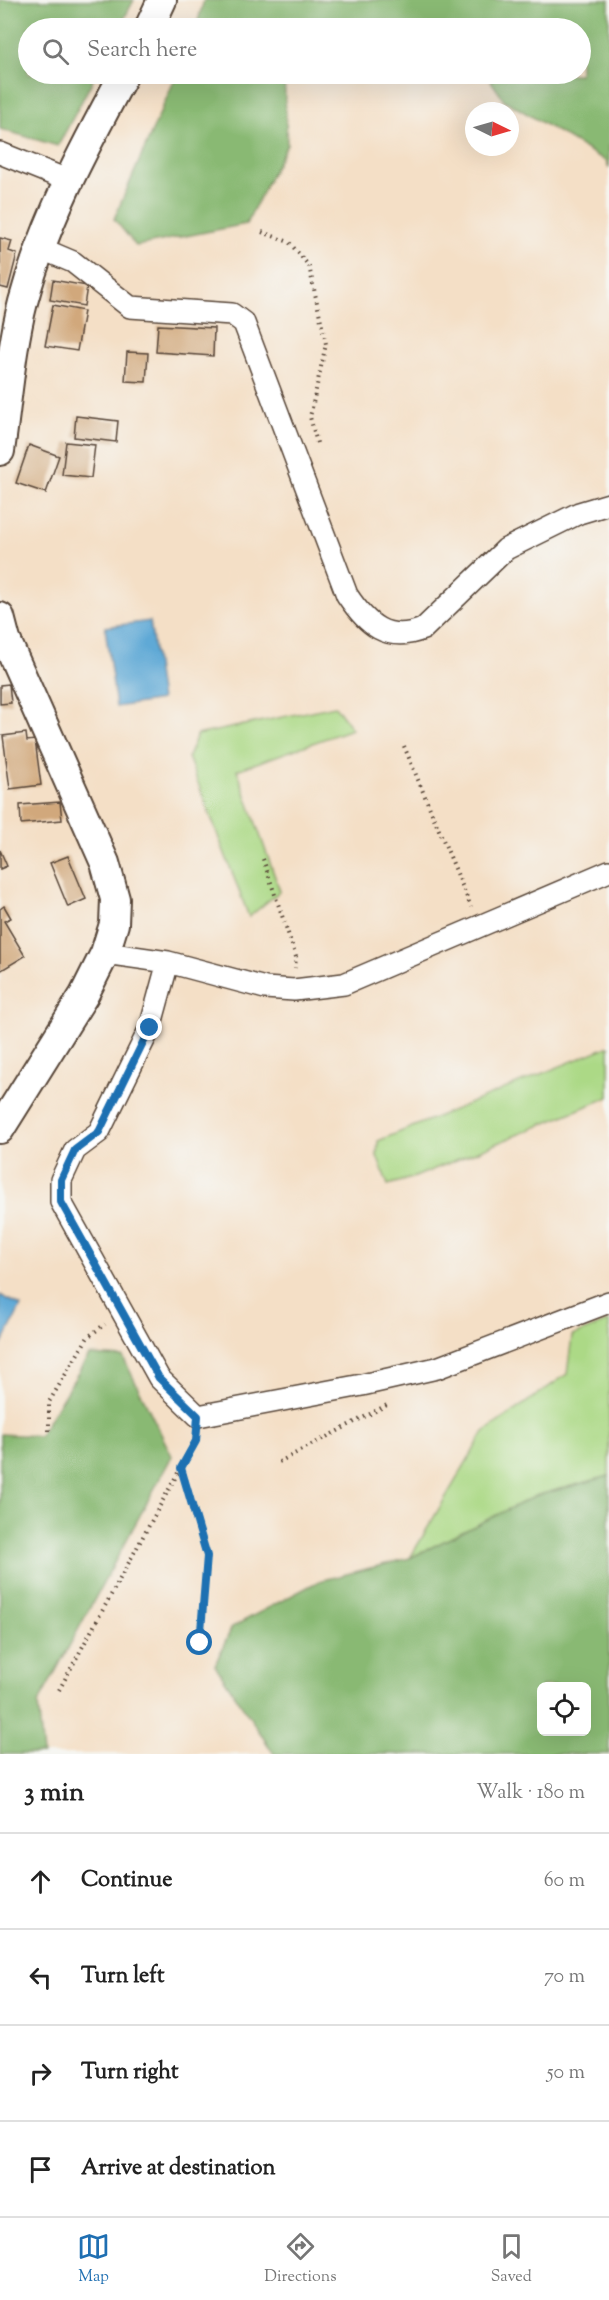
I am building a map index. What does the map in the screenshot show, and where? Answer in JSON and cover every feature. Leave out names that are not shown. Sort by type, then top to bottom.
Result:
[{"type":"street","points":[[154,18],[162,0]]},
{"type":"street","points":[[0,451],[22,304],[40,248],[67,180],[119,84]]},
{"type":"street","points":[[0,153],[67,180]]},
{"type":"street","points":[[40,248],[73,262],[130,307],[232,314],[244,323],[347,595],[360,614],[389,633],[407,635],[423,629],[506,549],[579,513],[609,504]]},
{"type":"street","points":[[0,617],[6,640],[105,863],[115,899],[114,924],[105,953],[84,995],[0,1129]]},
{"type":"street","points":[[105,953],[168,962],[265,988],[294,990],[344,984],[609,871]]},
{"type":"street","points":[[168,962],[150,1028],[99,1132],[75,1150],[61,1180],[61,1202],[159,1378],[198,1416],[362,1385],[437,1368],[609,1302]]},
{"type":"path","points":[[262,232],[289,242],[309,266],[326,344],[310,417],[318,450]]},
{"type":"path","points":[[404,746],[479,927]]},
{"type":"path","points":[[263,859],[296,957],[294,990]]},
{"type":"path","points":[[49,1431],[49,1402],[88,1337],[122,1311]]},
{"type":"path","points":[[279,1462],[390,1403]]},
{"type":"path","points":[[60,1690],[196,1441],[198,1416]]},
{"type":"path","points":[[181,1468],[207,1556],[200,1643]]},
{"type":"green space","points":[[0,0],[134,0],[124,18],[18,18],[18,84],[91,84],[58,146],[0,129]]},
{"type":"green space","points":[[204,0],[609,0],[609,168],[606,161],[519,109],[519,102],[504,100],[493,84],[591,84],[591,18],[199,18]]},
{"type":"green space","points":[[173,84],[284,84],[287,144],[246,224],[136,246],[114,219]]},
{"type":"green space","points":[[335,706],[352,729],[237,770],[280,891],[249,917],[188,757],[197,735]]},
{"type":"green space","points":[[609,1046],[609,1097],[415,1177],[388,1185],[377,1156],[378,1141]]},
{"type":"green space","points":[[609,1321],[609,1476],[535,1496],[410,1558],[484,1432],[567,1374],[572,1336]]},
{"type":"green space","points":[[89,1355],[123,1357],[172,1456],[38,1704],[43,1754],[0,1754],[0,1434],[39,1436]]},
{"type":"green space","points":[[609,1476],[609,1754],[274,1754],[215,1665],[232,1627],[319,1581],[410,1558],[535,1496]]},
{"type":"water","points":[[150,621],[161,700],[116,707],[105,627]]},
{"type":"water","points":[[0,1295],[21,1306],[0,1348]]},
{"type":"building","points":[[0,238],[12,241],[9,251],[17,254],[8,289],[0,287]]},
{"type":"building","points":[[53,280],[87,286],[84,306],[50,300]]},
{"type":"building","points":[[53,305],[84,311],[77,351],[45,346]]},
{"type":"building","points":[[158,325],[214,328],[213,356],[156,352]]},
{"type":"building","points":[[127,352],[148,353],[146,382],[125,381]]},
{"type":"building","points":[[76,416],[118,421],[116,442],[74,437]]},
{"type":"building","points":[[66,442],[95,445],[91,478],[62,475]]},
{"type":"building","points":[[29,445],[59,456],[46,493],[16,483]]},
{"type":"building","points":[[9,684],[11,703],[0,704],[0,685]]},
{"type":"building","points":[[26,733],[27,741],[35,740],[41,785],[10,789],[3,736]]},
{"type":"building","points":[[60,802],[62,820],[21,824],[20,805]]},
{"type":"building","points":[[0,850],[7,866],[0,869]]},
{"type":"building","points":[[68,856],[86,899],[68,907],[50,863]]},
{"type":"building","points":[[4,906],[11,918],[4,921],[25,956],[0,971],[0,909]]},
{"type":"route","points":[[150,1028],[99,1132],[75,1150],[61,1180],[61,1202],[159,1378],[198,1416],[196,1441],[181,1468],[207,1556],[200,1643]]}]
